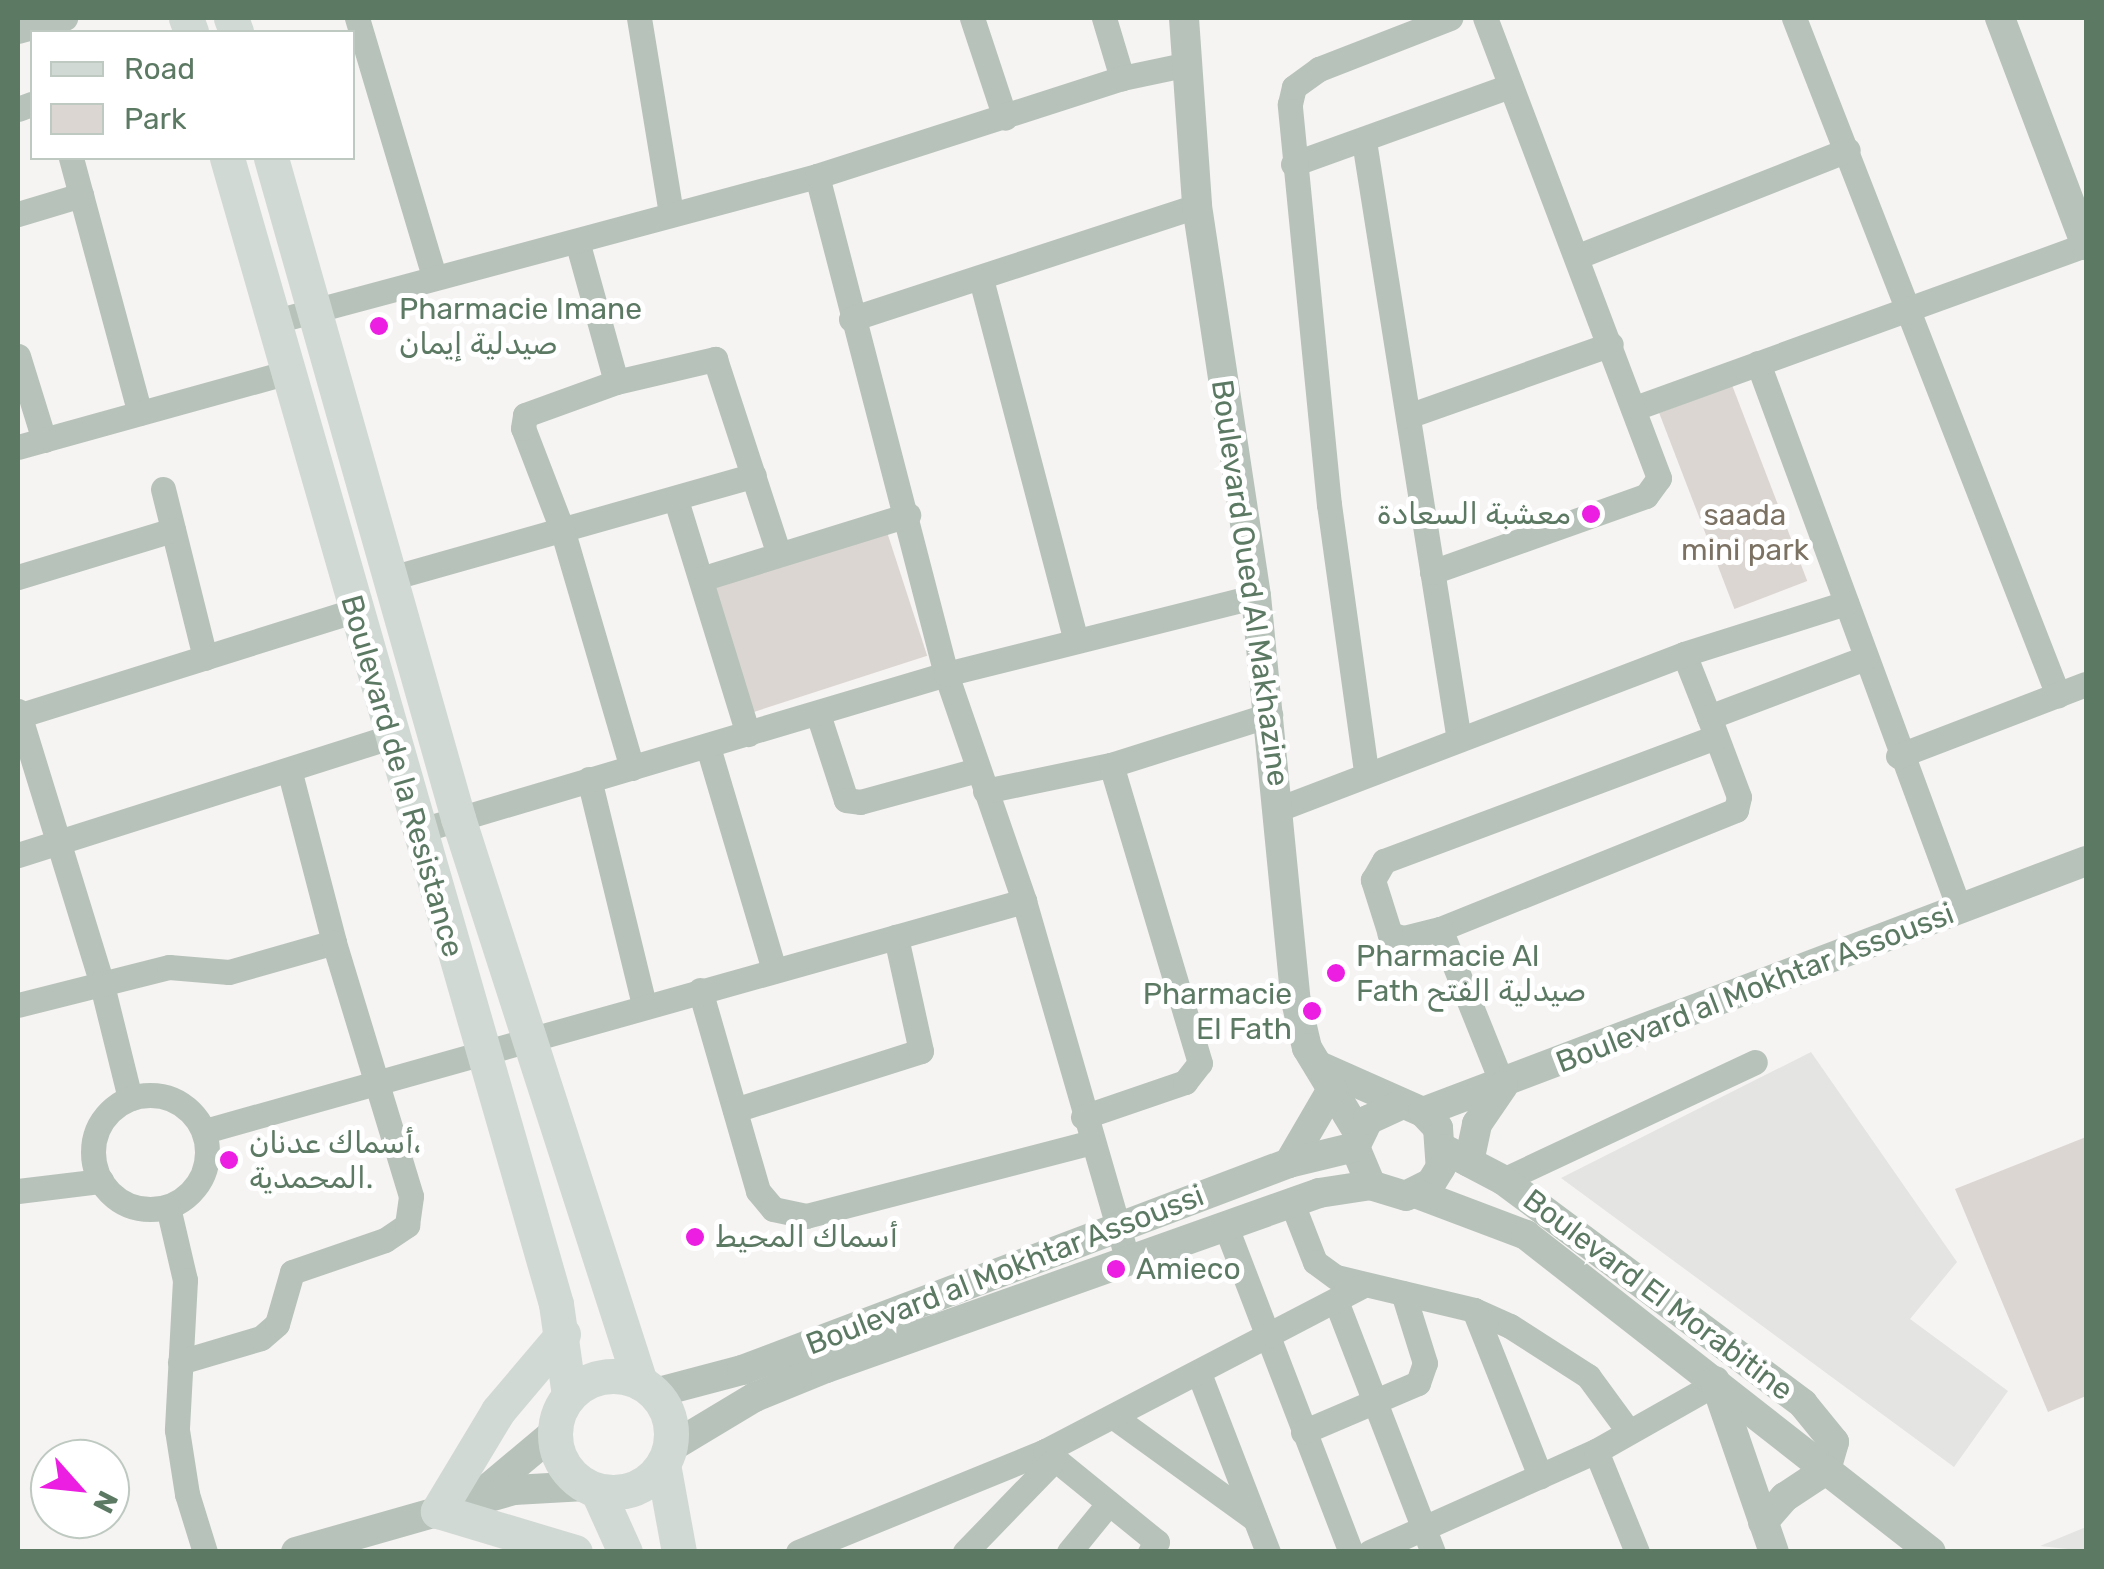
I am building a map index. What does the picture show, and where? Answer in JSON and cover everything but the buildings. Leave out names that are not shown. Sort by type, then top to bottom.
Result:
[{"type":"main road","name":"Boulevard de la Resistance","points":[[228,160],[285,373],[563,1334],[569,1395]]},
{"type":"main road","name":"Boulevard de la Resistance","points":[[272,160],[458,818],[526,1038],[648,1388]]},
{"type":"main road","points":[[563,1334],[498,1410],[438,1510],[575,1552]]},
{"type":"main road","points":[[625,1552],[592,1489],[562,1464],[554,1433],[569,1395],[603,1376],[648,1388],[667,1410],[667,1456],[679,1552]]},
{"type":"main road","points":[[592,1489],[635,1489],[667,1456]]},
{"type":"street","points":[[20,26],[65,18]]},
{"type":"street","points":[[357,18],[434,276]]},
{"type":"street","points":[[639,18],[672,214]]},
{"type":"street","points":[[972,18],[1005,118]]},
{"type":"street","points":[[1104,18],[1122,78]]},
{"type":"street","name":"Boulevard Oued Al Makhazine","points":[[1184,18],[1197,206],[1256,596],[1281,808],[1296,1001],[1324,1077],[1357,1140]]},
{"type":"street","points":[[1366,772],[1288,122],[1294,87],[1319,68],[1450,18]]},
{"type":"street","points":[[1432,572],[1654,491],[1659,478],[1485,18]]},
{"type":"street","points":[[1794,18],[1910,306],[2058,695]]},
{"type":"street","points":[[1635,408],[2086,245],[2000,18]]},
{"type":"street","points":[[272,322],[816,176],[1122,78],[1189,64]]},
{"type":"street","points":[[1293,164],[1510,86]]},
{"type":"street","points":[[1364,141],[1460,740]]},
{"type":"street","points":[[1576,256],[1848,150]]},
{"type":"street","points":[[72,160],[140,413]]},
{"type":"street","points":[[816,176],[851,318],[908,515],[946,674],[1024,901],[1089,1143],[1128,1259]]},
{"type":"street","points":[[18,214],[81,195]]},
{"type":"street","points":[[851,318],[1197,206]]},
{"type":"street","points":[[576,242],[616,382]]},
{"type":"street","points":[[981,279],[1076,641]]},
{"type":"street","points":[[1408,416],[1610,344]]},
{"type":"street","points":[[18,356],[44,440]]},
{"type":"street","points":[[632,768],[563,532],[523,428],[525,414],[616,382],[715,360],[778,552]]},
{"type":"street","points":[[1758,363],[1898,756],[1960,908]]},
{"type":"street","points":[[18,447],[285,373]]},
{"type":"street","points":[[391,578],[754,475]]},
{"type":"street","points":[[163,489],[205,658]]},
{"type":"street","points":[[676,500],[748,734]]},
{"type":"street","points":[[700,579],[908,515]]},
{"type":"street","points":[[18,577],[174,530]]},
{"type":"street","points":[[418,831],[946,674],[1256,596]]},
{"type":"street","points":[[1281,808],[1366,772],[1684,654],[1846,603]]},
{"type":"street","points":[[130,1098],[101,980],[18,715],[354,611]]},
{"type":"street","points":[[1684,654],[1712,727],[1739,798],[1736,810],[1440,930],[1402,938],[1390,934],[1372,880],[1378,866],[1712,727],[1865,658]]},
{"type":"street","points":[[1898,756],[2086,684]]},
{"type":"street","points":[[818,714],[846,800],[860,802],[981,781],[1110,766],[1270,715]]},
{"type":"street","points":[[18,855],[290,774],[391,737]]},
{"type":"street","points":[[708,747],[774,970]]},
{"type":"street","points":[[1083,1117],[1185,1082],[1200,1063],[1110,766]]},
{"type":"street","points":[[180,1362],[261,1338],[277,1324],[292,1272],[384,1240],[407,1225],[411,1196],[334,942],[290,774]]},
{"type":"street","points":[[590,779],[644,1005]]},
{"type":"street","name":"Boulevard al Mokhtar Assoussi","points":[[1410,1109],[1503,1086],[2086,861]]},
{"type":"street","points":[[204,1131],[1024,901]]},
{"type":"street","points":[[1410,1109],[1368,1120],[1357,1140],[1358,1168],[1370,1185],[1395,1196],[1414,1193],[1457,1155],[1503,1086],[1440,930]]},
{"type":"street","points":[[735,1110],[921,1051],[896,938]]},
{"type":"street","points":[[18,1005],[101,980],[169,967],[230,972],[334,942]]},
{"type":"street","points":[[700,990],[758,1191],[788,1215],[1089,1143]]},
{"type":"street","points":[[1503,1180],[1755,1062]]},
{"type":"street","points":[[1289,1164],[1324,1077],[1410,1109],[1438,1128],[1457,1155]]},
{"type":"street","points":[[169,1097],[194,1114],[204,1131],[202,1178],[168,1208],[123,1203],[100,1181],[94,1140],[101,1122],[130,1098],[169,1097]]},
{"type":"street","name":"Boulevard al Mokhtar Assoussi","points":[[648,1388],[742,1370],[1357,1140]]},
{"type":"street","name":"Boulevard El Morabitine","points":[[1457,1155],[1503,1180],[1821,1422],[1834,1442],[1826,1470]]},
{"type":"street","points":[[18,1192],[100,1181]]},
{"type":"street","name":"Boulevard al Mokhtar Assoussi","points":[[667,1456],[773,1390],[1128,1259],[1292,1203],[1370,1185]]},
{"type":"street","name":"Boulevard El Morabitine","points":[[1414,1193],[1526,1236],[1600,1287],[1932,1552]]},
{"type":"street","points":[[1292,1203],[1315,1262],[1336,1277],[1474,1310],[1552,1349],[1588,1376],[1630,1432]]},
{"type":"street","points":[[168,1208],[185,1280],[180,1463],[205,1552]]},
{"type":"street","points":[[1226,1227],[1351,1552]]},
{"type":"street","points":[[798,1552],[1050,1455],[1364,1285]]},
{"type":"street","points":[[1303,1432],[1418,1383],[1425,1372],[1403,1293]]},
{"type":"street","points":[[1336,1300],[1372,1405],[1429,1539]]},
{"type":"street","points":[[1474,1310],[1540,1476]]},
{"type":"street","points":[[1698,1326],[1774,1552]]},
{"type":"street","points":[[1200,1376],[1268,1552]]},
{"type":"street","points":[[1370,1552],[1429,1539],[1716,1383]]},
{"type":"street","points":[[1114,1418],[1256,1520]]},
{"type":"street","points":[[474,1500],[554,1433]]},
{"type":"street","points":[[1596,1450],[1636,1552]]},
{"type":"street","points":[[1050,1455],[1159,1548]]},
{"type":"street","points":[[965,1552],[1050,1455]]},
{"type":"street","points":[[1762,1522],[1826,1470]]},
{"type":"street","points":[[296,1552],[514,1490],[592,1489]]},
{"type":"street","points":[[1069,1552],[1109,1503]]},
{"type":"shaded area","points":[[1811,1052],[1957,1262],[1910,1319],[2008,1391],[1954,1467],[1561,1178]]},
{"type":"shaded area","points":[[2086,1527],[2086,1551],[2040,1546]]},
{"type":"green space","name":"saada mini park","points":[[1732,385],[1807,581],[1734,609],[1659,413]]},
{"type":"green space","points":[[887,532],[927,656],[753,712],[713,589]]},
{"type":"green space","points":[[2086,1137],[2086,1396],[2048,1412],[1955,1189]]},
{"type":"place","name":"Pharmacie Imane صيدلية إيمان","points":[[379,326]]},
{"type":"place","name":"معشبة السعادة","points":[[1591,514]]},
{"type":"place","name":"Pharmacie Al Fath صيدلية الفتح","points":[[1336,973]]},
{"type":"place","name":"Pharmacie El Fath","points":[[1312,1011]]},
{"type":"place","name":"أسماك عدنان، المحمدية.","points":[[229,1160]]},
{"type":"place","name":"أسماك المحيط","points":[[695,1237]]},
{"type":"place","name":"Amieco","points":[[1116,1269]]}]
